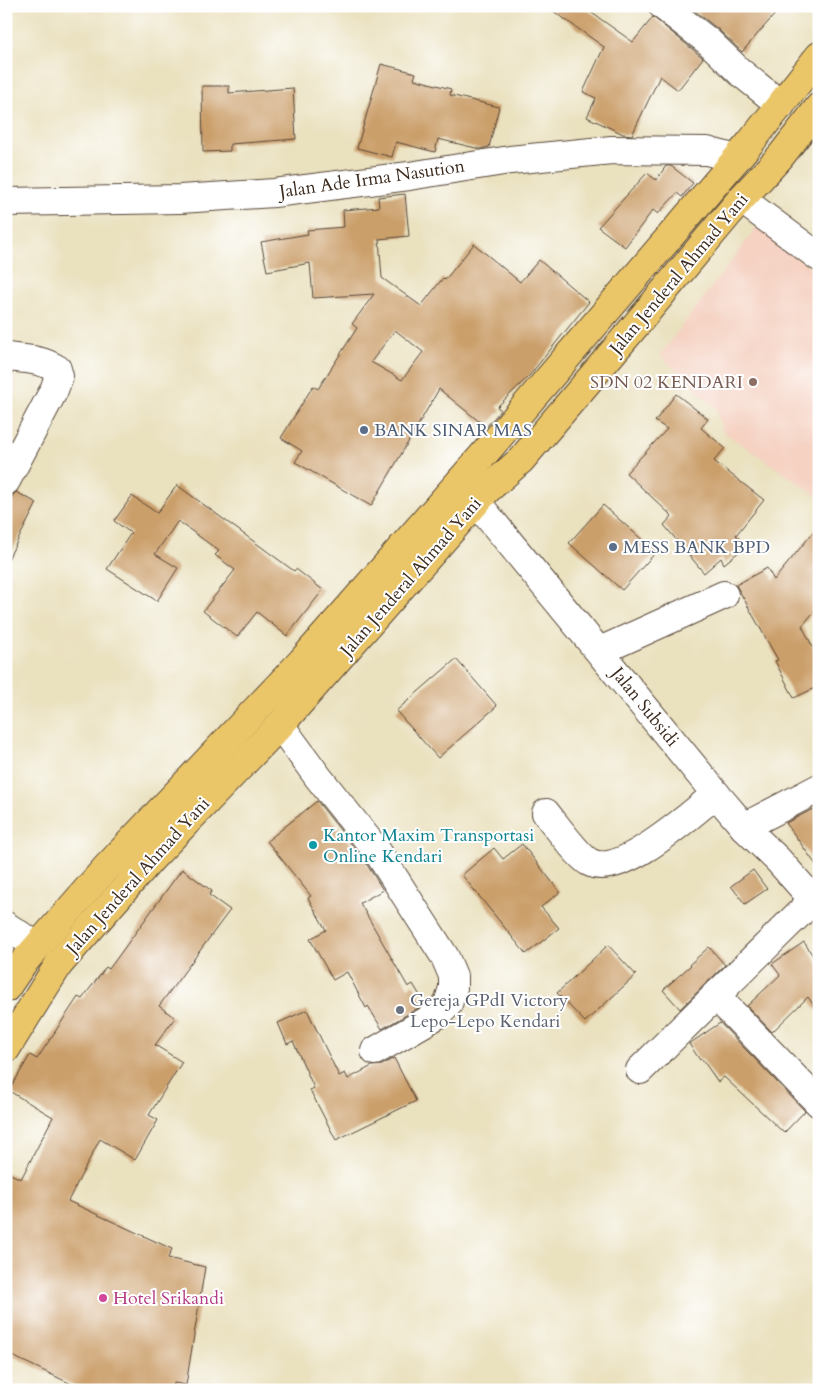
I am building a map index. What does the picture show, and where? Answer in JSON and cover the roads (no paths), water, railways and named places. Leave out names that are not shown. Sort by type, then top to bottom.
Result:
[{"type":"highway","name":"Jalan Jenderal Ahmad Yani","points":[[6,988],[37,946],[105,869],[178,791],[237,750],[280,725],[321,659],[491,446],[736,159],[819,56]]},
{"type":"highway","name":"Jalan Jenderal Ahmad Yani","points":[[6,1049],[59,964],[151,858],[198,809],[237,750],[261,705],[321,659],[477,503],[487,490],[521,460],[741,199],[780,157],[819,107]]},
{"type":"highway","points":[[261,705],[280,725]]},
{"type":"street","points":[[663,6],[709,42],[740,72],[781,105]]},
{"type":"street","name":"Jalan Ade Irma Nasution","points":[[6,202],[180,199],[274,193],[409,176],[510,160],[612,150],[707,151],[736,159]]},
{"type":"street","points":[[741,199],[819,257]]},
{"type":"street","points":[[6,357],[49,364],[57,369],[59,376],[38,422],[6,481]]},
{"type":"street","name":"Jalan Subsidi","points":[[477,503],[744,828],[778,860],[816,903]]},
{"type":"street","points":[[600,652],[724,595]]},
{"type":"street","points":[[280,725],[318,777],[377,851],[445,957],[454,976],[454,988],[448,1004],[438,1015],[375,1051]]},
{"type":"street","points":[[744,828],[819,788]]},
{"type":"street","points":[[546,813],[589,863],[604,866],[640,853],[716,794]]},
{"type":"street","points":[[640,1070],[715,995],[816,903]]},
{"type":"street","points":[[6,926],[37,946]]},
{"type":"street","points":[[715,995],[819,1103]]},
{"type":"place","name":"SDN 02 KENDARI","points":[[753,382]]},
{"type":"place","name":"BANK SINAR MAS","points":[[364,430]]},
{"type":"place","name":"MESS BANK BPD","points":[[613,547]]},
{"type":"place","name":"Kantor Maxim Transportasi Online Kendari","points":[[313,845]]},
{"type":"place","name":"Gereja GPdI Victory Lepo-Lepo Kendari","points":[[400,1010]]},
{"type":"place","name":"Hotel Srikandi","points":[[103,1298]]}]
